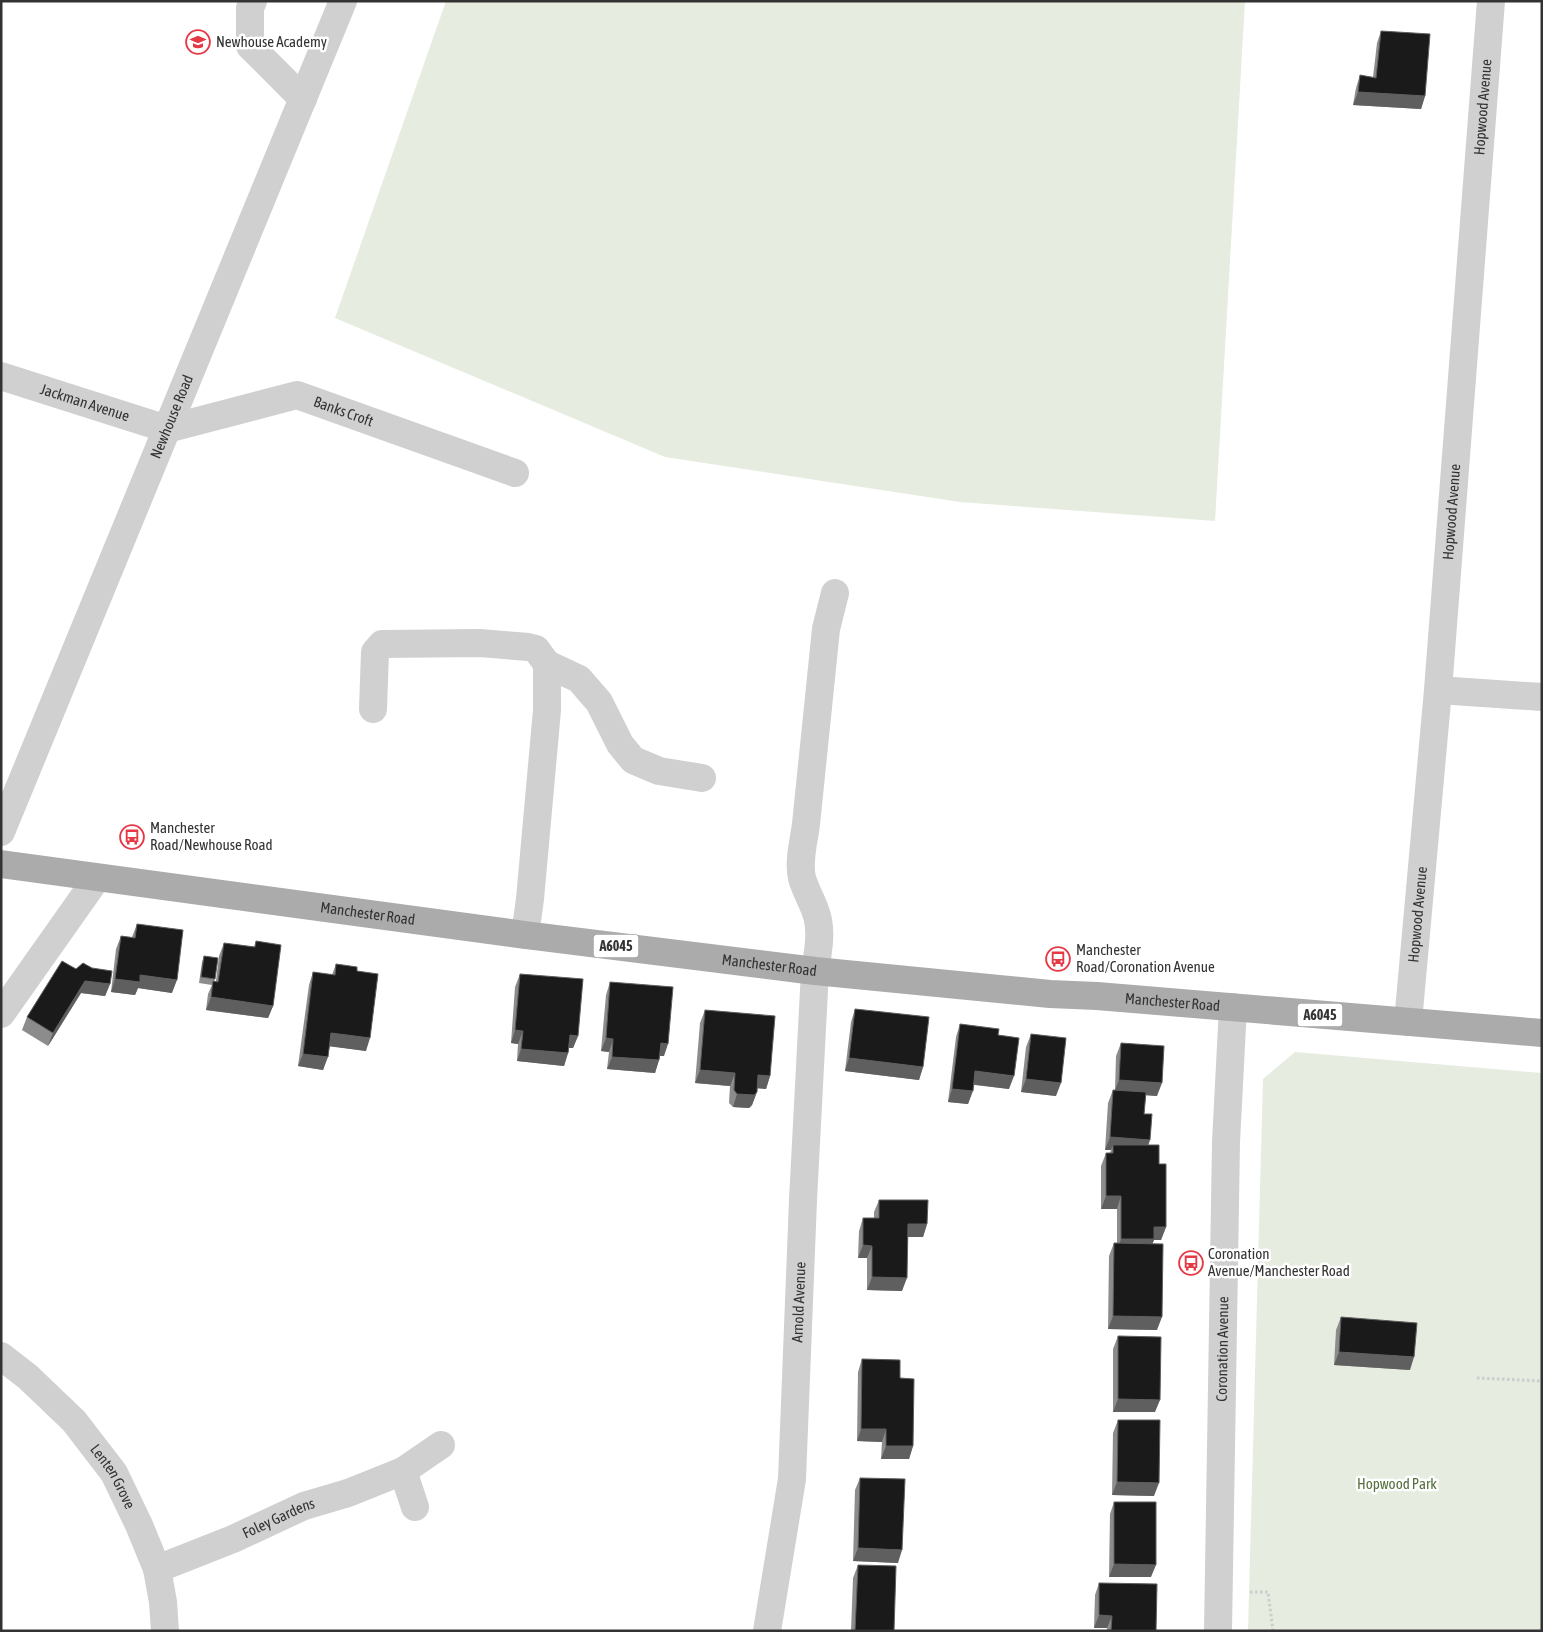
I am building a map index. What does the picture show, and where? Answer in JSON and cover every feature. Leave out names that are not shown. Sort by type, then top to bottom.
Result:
[{"type":"main road","name":"Manchester Road","points":[[1,864],[525,935],[815,971],[1050,994],[1097,996],[1542,1033]]},
{"type":"street","points":[[253,1],[250,8],[250,46],[303,99]]},
{"type":"street","name":"Newhouse Road","points":[[1,832],[343,1]]},
{"type":"street","name":"Hopwood Avenue","points":[[1408,1022],[1438,690],[1491,1]]},
{"type":"street","name":"Jackman Avenue","points":[[1,376],[167,429]]},
{"type":"street","name":"Banks Croft","points":[[167,429],[297,396],[515,472]]},
{"type":"street","name":"Arnold Avenue","points":[[767,1631],[792,1479],[803,1200],[815,971],[820,927],[816,911],[802,876],[802,854],[826,629],[835,593]]},
{"type":"street","points":[[373,709],[375,652],[382,644],[480,643],[528,647],[536,649],[547,664],[579,679],[599,702],[620,744],[633,760],[659,771],[702,778]]},
{"type":"street","points":[[525,935],[547,710],[547,664]]},
{"type":"street","points":[[1438,690],[1542,697]]},
{"type":"street","points":[[1,1014],[97,878]]},
{"type":"street","name":"Coronation Avenue","points":[[1218,1631],[1226,1142],[1232,1007]]},
{"type":"street","name":"Lenten Grove","points":[[1,1356],[28,1377],[74,1421],[114,1474],[139,1525],[157,1569],[163,1602],[165,1631]]},
{"type":"street","name":"Foley Gardens","points":[[157,1569],[233,1539],[304,1506],[348,1493],[403,1472],[441,1445]]},
{"type":"street","points":[[403,1472],[415,1507]]},
{"type":"path","points":[[1477,1378],[1542,1381]]},
{"type":"path","points":[[1220,1591],[1268,1592],[1273,1631]]},
{"type":"green space","points":[[446,1],[1245,1],[1215,521],[960,502],[665,457],[335,318]]},
{"type":"green space","name":"Hopwood Park","points":[[1295,1052],[1542,1073],[1542,1631],[1248,1631],[1263,1079]]},
{"type":"building","points":[[1381,31],[1430,34],[1425,96],[1358,92],[1360,75],[1376,78]]},
{"type":"building","points":[[137,924],[183,930],[177,980],[140,975],[140,982],[115,979],[121,936],[135,938]]},
{"type":"building","points":[[256,941],[281,945],[273,1006],[211,997],[213,981],[218,982],[224,943],[255,947]]},
{"type":"building","points":[[204,956],[218,958],[215,979],[201,977]]},
{"type":"building","points":[[62,961],[76,969],[83,963],[92,968],[112,971],[110,984],[85,981],[53,1033],[27,1017]]},
{"type":"building","points":[[336,964],[357,967],[357,971],[378,974],[370,1038],[331,1033],[328,1057],[303,1054],[313,972],[335,975]]},
{"type":"building","points":[[520,974],[583,979],[578,1036],[570,1035],[568,1053],[521,1049],[523,1031],[515,1030]]},
{"type":"building","points":[[610,982],[673,987],[668,1044],[661,1043],[659,1060],[612,1057],[613,1039],[606,1038]]},
{"type":"building","points":[[855,1009],[929,1017],[923,1067],[849,1058]]},
{"type":"building","points":[[705,1010],[775,1016],[770,1076],[758,1075],[757,1092],[754,1095],[737,1094],[734,1090],[735,1073],[700,1070]]},
{"type":"building","points":[[960,1024],[999,1029],[998,1035],[1019,1038],[1014,1076],[975,1071],[973,1091],[952,1089]]},
{"type":"building","points":[[1031,1034],[1066,1038],[1061,1083],[1026,1079]]},
{"type":"building","points":[[1121,1043],[1164,1046],[1162,1083],[1119,1080]]},
{"type":"building","points":[[1113,1090],[1146,1092],[1144,1114],[1152,1114],[1150,1140],[1110,1137]]},
{"type":"building","points":[[1113,1145],[1159,1145],[1159,1164],[1166,1164],[1166,1227],[1154,1227],[1154,1239],[1121,1239],[1121,1196],[1106,1196],[1106,1153],[1113,1153]]},
{"type":"building","points":[[879,1200],[928,1200],[927,1224],[908,1224],[907,1278],[872,1277],[872,1246],[863,1245],[863,1218],[879,1218]]},
{"type":"building","points":[[1114,1243],[1163,1244],[1162,1317],[1113,1316]]},
{"type":"building","points":[[1341,1317],[1417,1323],[1414,1357],[1339,1352]]},
{"type":"building","points":[[1118,1336],[1161,1337],[1160,1400],[1118,1399]]},
{"type":"building","points":[[862,1359],[900,1360],[900,1378],[914,1379],[913,1446],[886,1446],[886,1429],[861,1429]]},
{"type":"building","points":[[1118,1420],[1160,1420],[1159,1483],[1117,1482]]},
{"type":"building","points":[[860,1478],[905,1479],[902,1550],[858,1548]]},
{"type":"building","points":[[1114,1502],[1156,1502],[1156,1565],[1114,1564]]},
{"type":"building","points":[[858,1565],[896,1566],[894,1631],[855,1631]]},
{"type":"building","points":[[1099,1583],[1157,1584],[1156,1631],[1111,1631],[1112,1616],[1099,1615]]},
{"type":"place","name":"Newhouse Academy","points":[[198,42]]},
{"type":"place","name":"Manchester Road/Newhouse Road","points":[[132,837]]},
{"type":"place","name":"Manchester Road/Coronation Avenue","points":[[1058,959]]},
{"type":"place","name":"Coronation Avenue/Manchester Road","points":[[1191,1263]]}]
